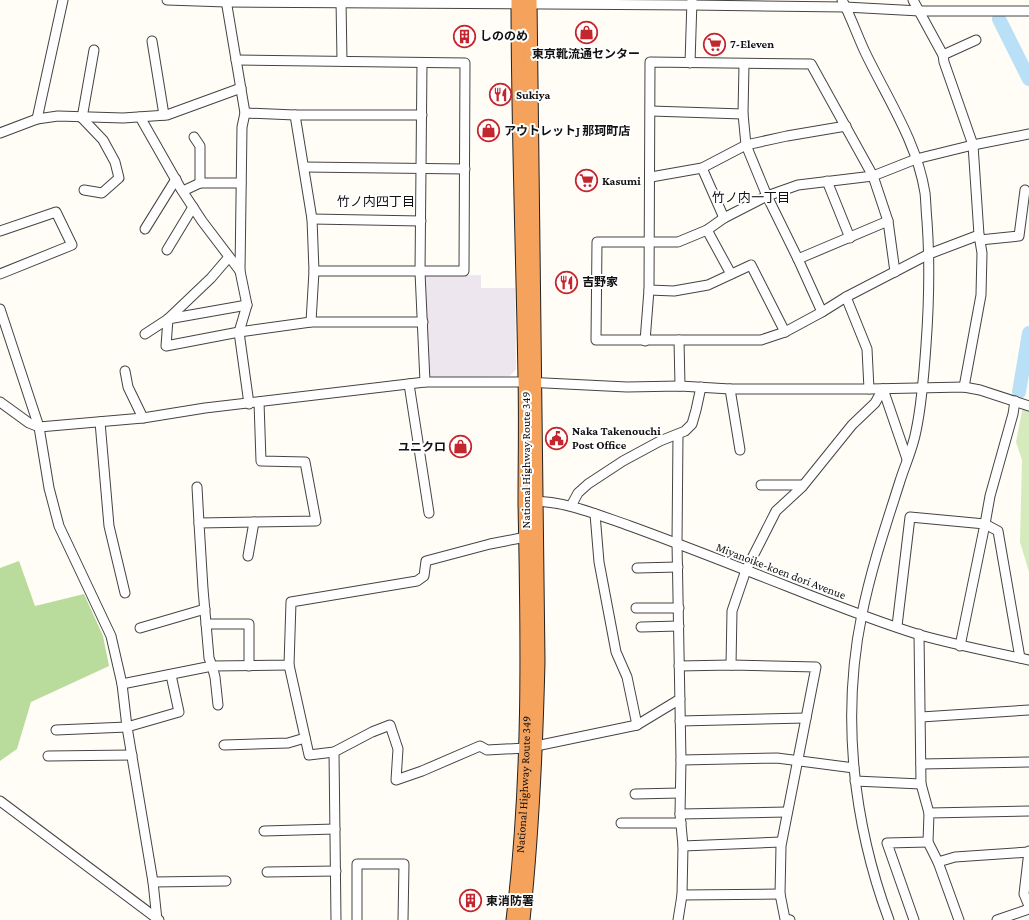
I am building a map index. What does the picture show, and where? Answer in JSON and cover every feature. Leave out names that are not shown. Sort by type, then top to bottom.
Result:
[{"type":"highway","name":"National Highway Route 349","points":[[513,920],[522,813],[531,747],[538,661],[531,502],[524,2]]},
{"type":"highway","name":"National Highway Route 349","points":[[523,920],[532,813],[526,537],[531,502]]},
{"type":"street","points":[[38,119],[63,0]]},
{"type":"street","points":[[167,0],[692,2],[844,4],[920,11],[1029,11]]},
{"type":"street","points":[[913,0],[943,55],[944,62],[973,145],[982,253],[981,296],[964,387]]},
{"type":"street","points":[[199,523],[316,521],[305,462],[261,461],[254,403],[239,332],[247,305],[240,271],[242,127],[244,113],[226,1]]},
{"type":"street","points":[[341,1],[342,61]]},
{"type":"street","points":[[690,63],[692,2]]},
{"type":"street","points":[[844,4],[865,52],[896,112],[916,159],[925,192],[929,254],[928,314],[923,387],[916,433],[871,575],[862,615],[853,680],[852,739],[855,781],[863,835],[881,899],[889,920]]},
{"type":"street","points":[[943,55],[976,40]]},
{"type":"street","points":[[152,41],[164,115]]},
{"type":"street","points":[[82,118],[94,50]]},
{"type":"street","points":[[236,60],[465,63],[464,271],[314,271]]},
{"type":"street","points":[[645,341],[649,290],[651,178],[650,62],[811,64],[873,176],[888,221],[895,272]]},
{"type":"street","points":[[422,63],[420,272],[425,382]]},
{"type":"street","points":[[744,64],[743,114],[746,145],[767,196],[822,312]]},
{"type":"street","points":[[0,133],[38,119],[58,116],[82,118],[123,118],[164,115],[241,88]]},
{"type":"street","points":[[651,111],[743,114]]},
{"type":"street","points":[[244,113],[295,116],[422,115]]},
{"type":"street","points":[[295,116],[312,220],[314,271],[311,322]]},
{"type":"street","points":[[140,117],[193,208],[240,271]]},
{"type":"street","points":[[82,118],[103,140],[115,162],[119,178],[102,193],[84,190]]},
{"type":"street","points":[[651,178],[702,168],[746,145],[846,126]]},
{"type":"street","points":[[1025,190],[1020,236],[980,238],[929,254],[846,297],[785,332],[761,340],[596,340],[597,242],[678,242],[707,230],[724,218],[767,196],[798,184],[873,176],[916,159],[973,145],[1029,134]]},
{"type":"street","points":[[194,137],[200,146],[200,183]]},
{"type":"street","points":[[304,167],[465,169]]},
{"type":"street","points":[[702,168],[724,218]]},
{"type":"street","points":[[145,229],[176,179]]},
{"type":"street","points":[[827,181],[850,238]]},
{"type":"street","points":[[183,191],[200,183],[241,183]]},
{"type":"street","points":[[167,250],[193,208]]},
{"type":"street","points":[[0,231],[56,212],[72,245],[0,274]]},
{"type":"street","points":[[312,220],[421,221]]},
{"type":"street","points":[[798,259],[888,221]]},
{"type":"street","points":[[707,230],[730,274]]},
{"type":"street","points":[[145,334],[168,319],[211,278],[229,257]]},
{"type":"street","points":[[649,290],[674,291],[708,285],[751,265],[785,332]]},
{"type":"street","points":[[846,297],[867,349],[869,389]]},
{"type":"street","points":[[168,319],[247,305]]},
{"type":"street","points":[[0,309],[39,427],[49,488],[59,526],[111,636],[122,684],[127,727],[158,920]]},
{"type":"street","points":[[168,319],[166,346],[239,332],[311,322],[423,322]]},
{"type":"street","points":[[679,340],[680,386]]},
{"type":"street","points":[[125,371],[128,387],[143,418]]},
{"type":"street","points":[[0,402],[29,423],[39,427],[143,418],[205,408],[425,382],[530,382],[627,387],[680,386],[730,389],[883,389],[964,387],[980,390],[1029,406]]},
{"type":"street","points":[[409,384],[429,513]]},
{"type":"street","points":[[571,506],[578,493],[588,484],[623,461],[660,441],[685,431],[692,424],[701,387]]},
{"type":"street","points":[[730,389],[740,450]]},
{"type":"street","points":[[883,389],[907,460]]},
{"type":"street","points":[[731,664],[732,611],[746,570],[776,511],[803,485],[852,425],[875,403],[883,389]]},
{"type":"street","points":[[960,646],[990,496],[1015,401]]},
{"type":"street","points":[[100,422],[109,526],[125,593]]},
{"type":"street","points":[[678,435],[677,543],[681,760],[680,818],[683,846],[682,895],[678,920]]},
{"type":"street","points":[[761,485],[803,485]]},
{"type":"street","points":[[198,487],[199,523],[209,658],[215,677],[218,705]]},
{"type":"street","name":"Miyanoike-koen dori Avenue","points":[[531,502],[571,506],[677,543],[862,615],[960,646],[1025,659]]},
{"type":"street","points":[[595,514],[599,562],[616,652],[627,678],[638,725]]},
{"type":"street","points":[[896,626],[910,517],[985,524],[998,532],[1025,659]]},
{"type":"street","points":[[248,556],[254,522]]},
{"type":"street","points":[[526,537],[490,544],[426,561],[424,576],[418,581],[291,602],[289,665],[309,755],[334,752],[372,732],[390,725],[398,749],[396,780],[422,771],[480,746],[486,750],[531,747],[638,725],[680,699]]},
{"type":"street","points":[[637,568],[678,567]]},
{"type":"street","points":[[636,608],[678,608]]},
{"type":"street","points":[[140,628],[205,609]]},
{"type":"street","points":[[206,624],[249,624],[249,666]]},
{"type":"street","points":[[641,626],[679,626]]},
{"type":"street","points":[[919,634],[921,784],[929,813],[928,842],[938,862],[959,920]]},
{"type":"street","points":[[679,666],[731,664],[816,667],[782,842],[780,894],[785,919],[790,920]]},
{"type":"street","points":[[122,684],[212,666],[289,665]]},
{"type":"street","points":[[56,730],[127,727],[179,712],[172,674]]},
{"type":"street","points":[[920,717],[1029,710]]},
{"type":"street","points":[[680,721],[806,718]]},
{"type":"street","points":[[224,744],[288,743],[305,738]]},
{"type":"street","points":[[334,752],[336,920]]},
{"type":"street","points":[[48,756],[132,755]]},
{"type":"street","points":[[681,760],[777,758],[854,768]]},
{"type":"street","points":[[921,764],[1029,762]]},
{"type":"street","points":[[855,781],[921,784]]},
{"type":"street","points":[[635,794],[680,793]]},
{"type":"street","points":[[0,801],[158,920]]},
{"type":"street","points":[[929,813],[1029,811]]},
{"type":"street","points":[[621,823],[787,812]]},
{"type":"street","points":[[264,831],[335,829]]},
{"type":"street","points":[[683,846],[782,842]]},
{"type":"street","points":[[914,920],[887,843],[928,842]]},
{"type":"street","points":[[938,862],[955,857],[1029,852],[1024,894],[1029,906]]},
{"type":"street","points":[[357,920],[357,864],[404,864],[403,920]]},
{"type":"street","points":[[267,872],[336,871]]},
{"type":"street","points":[[153,882],[226,881]]},
{"type":"street","points":[[682,895],[780,894]]},
{"type":"street","points":[[997,920],[1029,909]]},
{"type":"shaded area","points":[[481,275],[481,288],[515,288],[516,369],[510,376],[429,378],[425,276]]},
{"type":"green space","points":[[1023,406],[1029,408],[1029,572],[1020,542],[1022,460],[1016,442]]},
{"type":"green space","points":[[19,561],[35,606],[84,594],[103,636],[109,666],[31,702],[17,749],[0,761],[0,568]]},
{"type":"waterway","points":[[999,19],[1029,79]]},
{"type":"waterway","points":[[1019,392],[1029,333]]},
{"type":"place","name":"東京靴流通センター","points":[[586,33]]},
{"type":"place","name":"しののめ","points":[[465,36]]},
{"type":"place","name":"7-Eleven","points":[[714,44]]},
{"type":"place","name":"Sukiya","points":[[500,95]]},
{"type":"place","name":"アウトレットJ 那珂町店","points":[[488,131]]},
{"type":"place","name":"Kasumi","points":[[587,181]]},
{"type":"place","name":"吉野家","points":[[567,282]]},
{"type":"place","name":"Naka Takenouchi Post Office","points":[[557,438]]},
{"type":"place","name":"ユニクロ","points":[[461,447]]},
{"type":"place","name":"東消防署","points":[[470,901]]},
{"type":"district","name":"竹ノ内一丁目","points":[[751,197]]},
{"type":"district","name":"竹ノ内四丁目","points":[[376,201]]}]
